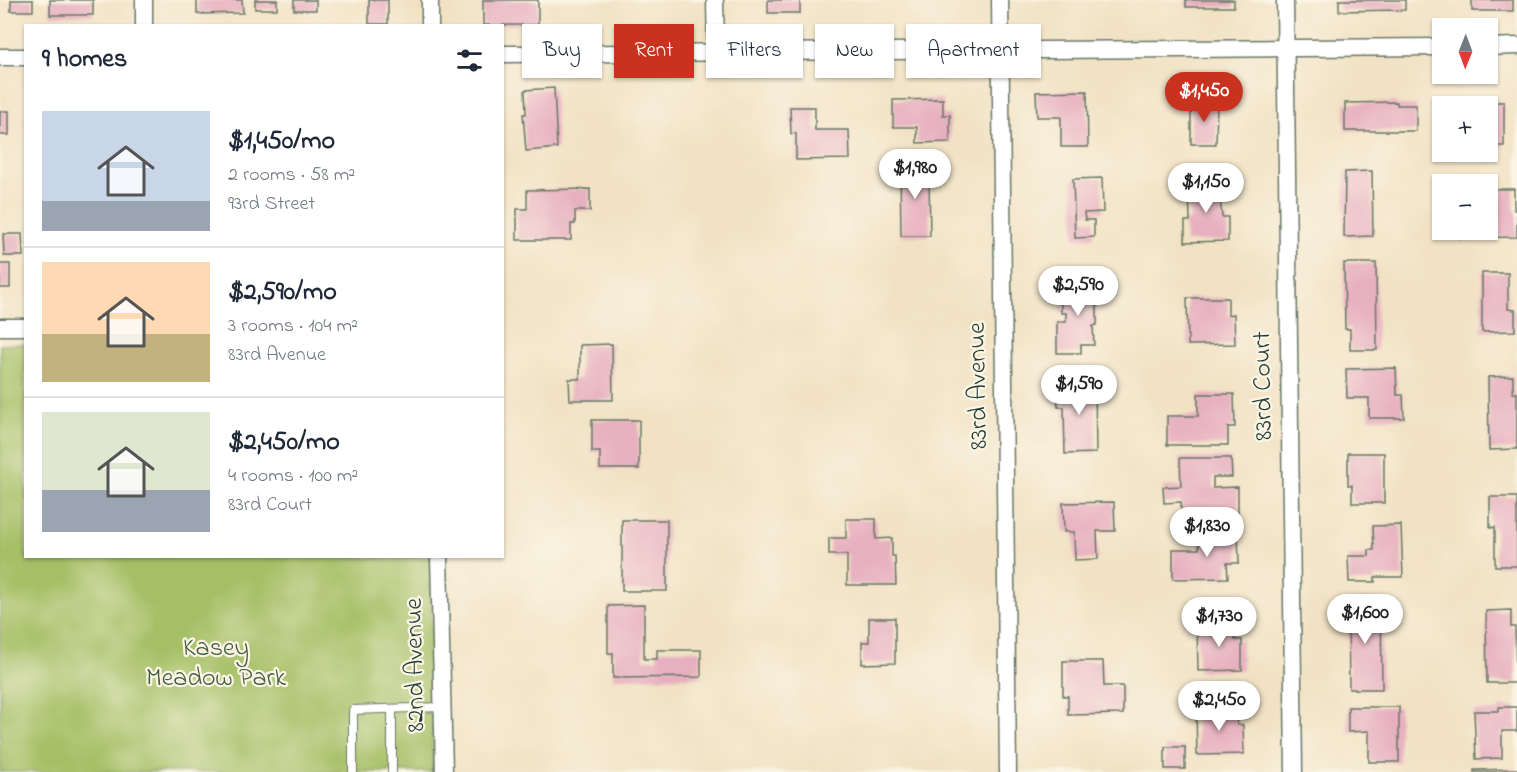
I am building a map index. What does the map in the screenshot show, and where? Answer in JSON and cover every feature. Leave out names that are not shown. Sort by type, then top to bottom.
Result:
[{"type":"street","points":[[144,0],[144,24]]},
{"type":"street","points":[[430,0],[430,24]]},
{"type":"street","points":[[715,0],[715,24]]},
{"type":"street","name":"83rd Avenue","points":[[1000,0],[1000,24]]},
{"type":"street","name":"83rd Court","points":[[1285,0],[1294,772]]},
{"type":"street","points":[[1498,47],[1517,46]]},
{"type":"street","points":[[1041,50],[1432,47]]},
{"type":"street","points":[[803,51],[906,51]]},
{"type":"street","points":[[504,54],[706,52]]},
{"type":"street","points":[[0,57],[24,57]]},
{"type":"street","name":"83rd Avenue","points":[[1001,78],[1008,772]]},
{"type":"street","points":[[0,327],[24,327]]},
{"type":"street","name":"82nd Avenue","points":[[439,558],[444,772]]},
{"type":"lane","points":[[353,772],[353,710],[442,707]]},
{"type":"lane","points":[[392,709],[392,772]]},
{"type":"green space","name":"Kasey Meadow Park","points":[[24,344],[24,558],[431,558],[433,772],[0,772],[0,345]]},
{"type":"building","points":[[11,0],[33,0],[33,11],[11,11]]},
{"type":"building","points":[[50,0],[93,0],[93,15],[50,15]]},
{"type":"building","points":[[197,0],[242,0],[243,13],[197,14]]},
{"type":"building","points":[[255,0],[277,0],[277,9],[255,9]]},
{"type":"building","points":[[294,0],[316,0],[316,10],[294,10]]},
{"type":"building","points":[[369,0],[388,0],[388,24],[369,24]]},
{"type":"building","points":[[483,0],[538,0],[538,24],[483,24]]},
{"type":"building","points":[[768,0],[800,0],[800,13],[768,13]]},
{"type":"building","points":[[1186,0],[1234,0],[1234,7],[1186,7]]},
{"type":"building","points":[[1339,0],[1405,0],[1405,10],[1339,11]]},
{"type":"building","points":[[1472,0],[1513,0],[1513,11],[1472,11]]},
{"type":"building","points":[[554,88],[557,148],[526,151],[523,114],[526,114],[525,90]]},
{"type":"building","points":[[1087,91],[1088,147],[1061,147],[1061,117],[1037,117],[1036,92]]},
{"type":"building","points":[[943,99],[943,115],[950,115],[950,142],[917,143],[917,127],[893,127],[893,100]]},
{"type":"building","points":[[1191,102],[1217,102],[1216,144],[1191,144]]},
{"type":"building","points":[[1397,102],[1397,105],[1416,105],[1416,131],[1345,131],[1345,103]]},
{"type":"building","points":[[1498,102],[1504,102],[1504,146],[1498,146]]},
{"type":"building","points":[[790,107],[815,107],[815,130],[849,130],[850,159],[796,160],[796,133],[791,134]]},
{"type":"building","points":[[0,111],[9,111],[9,135],[0,135]]},
{"type":"building","points":[[900,163],[925,163],[925,180],[929,180],[930,236],[901,236]]},
{"type":"building","points":[[1372,171],[1373,236],[1344,237],[1345,172]]},
{"type":"building","points":[[1102,178],[1103,212],[1084,213],[1085,220],[1094,220],[1094,237],[1075,238],[1073,179]]},
{"type":"building","points":[[1189,182],[1218,182],[1222,217],[1228,217],[1228,241],[1185,242],[1185,221],[1190,221]]},
{"type":"building","points":[[590,189],[590,211],[575,211],[575,224],[571,224],[571,240],[517,240],[517,209],[527,209],[527,190]]},
{"type":"building","points":[[1498,189],[1514,189],[1517,237],[1498,237]]},
{"type":"building","points":[[3,234],[22,234],[23,256],[4,256]]},
{"type":"building","points":[[1344,263],[1376,263],[1377,350],[1350,350],[1350,329],[1345,329]]},
{"type":"building","points":[[0,264],[10,264],[10,288],[0,288]]},
{"type":"building","points":[[1482,273],[1508,273],[1508,309],[1515,310],[1515,331],[1482,332]]},
{"type":"building","points":[[1066,282],[1097,282],[1097,325],[1093,326],[1094,345],[1081,345],[1081,353],[1057,353],[1057,322],[1066,322],[1066,313],[1061,313],[1061,296],[1066,296]]},
{"type":"building","points":[[1187,298],[1228,298],[1228,315],[1234,314],[1235,344],[1188,345]]},
{"type":"building","points":[[612,344],[613,400],[570,400],[569,379],[580,379],[580,345]]},
{"type":"building","points":[[1396,368],[1397,395],[1403,395],[1404,418],[1369,418],[1369,398],[1347,398],[1346,369]]},
{"type":"building","points":[[1513,376],[1513,393],[1517,393],[1517,449],[1489,450],[1488,377]]},
{"type":"building","points":[[1095,382],[1096,453],[1065,454],[1064,407],[1058,407],[1057,383]]},
{"type":"building","points":[[1198,394],[1234,394],[1235,427],[1228,427],[1228,445],[1167,445],[1167,416],[1198,416]]},
{"type":"building","points":[[592,420],[639,420],[639,469],[600,469],[600,452],[592,452]]},
{"type":"building","points":[[1348,453],[1384,453],[1384,503],[1352,503],[1352,485],[1348,485]]},
{"type":"building","points":[[1180,458],[1231,458],[1232,477],[1213,477],[1213,488],[1238,487],[1238,514],[1181,514],[1181,502],[1164,503],[1163,487],[1181,486]]},
{"type":"building","points":[[1490,497],[1517,497],[1517,566],[1495,566],[1495,527],[1490,528]]},
{"type":"building","points":[[1114,502],[1115,531],[1097,531],[1098,559],[1075,560],[1074,532],[1064,532],[1063,503]]},
{"type":"building","points":[[846,519],[876,519],[876,539],[892,538],[896,585],[847,585],[847,555],[829,555],[829,538],[846,538]]},
{"type":"building","points":[[622,520],[667,520],[667,591],[622,591]]},
{"type":"building","points":[[1401,525],[1403,577],[1375,577],[1375,582],[1349,582],[1348,556],[1369,556],[1369,550],[1374,550],[1373,526]]},
{"type":"building","points":[[1238,534],[1239,563],[1227,563],[1228,578],[1173,579],[1173,549],[1199,549],[1199,535]]},
{"type":"building","points":[[1355,599],[1381,599],[1382,689],[1349,689],[1348,612],[1355,612]]},
{"type":"building","points":[[644,605],[644,659],[657,659],[657,650],[701,650],[701,677],[613,678],[613,653],[608,653],[608,606]]},
{"type":"building","points":[[1511,610],[1511,627],[1515,627],[1516,683],[1487,683],[1486,611]]},
{"type":"building","points":[[869,618],[895,618],[895,663],[862,664],[862,642],[869,642]]},
{"type":"building","points":[[1197,624],[1235,624],[1235,640],[1242,640],[1242,670],[1198,671]]},
{"type":"building","points":[[1063,661],[1103,661],[1104,686],[1123,686],[1123,714],[1068,715],[1068,696],[1063,696]]},
{"type":"building","points":[[1348,707],[1399,707],[1399,762],[1369,762],[1369,731],[1348,732]]},
{"type":"building","points":[[1499,707],[1517,707],[1517,731],[1502,731],[1502,758],[1476,759],[1474,711],[1499,711]]},
{"type":"building","points":[[1236,708],[1237,725],[1243,725],[1244,754],[1197,755],[1196,709]]},
{"type":"building","points":[[1165,747],[1185,747],[1185,769],[1165,769]]},
{"type":"building","points":[[1517,769],[1517,772],[1474,772],[1474,770]]}]
